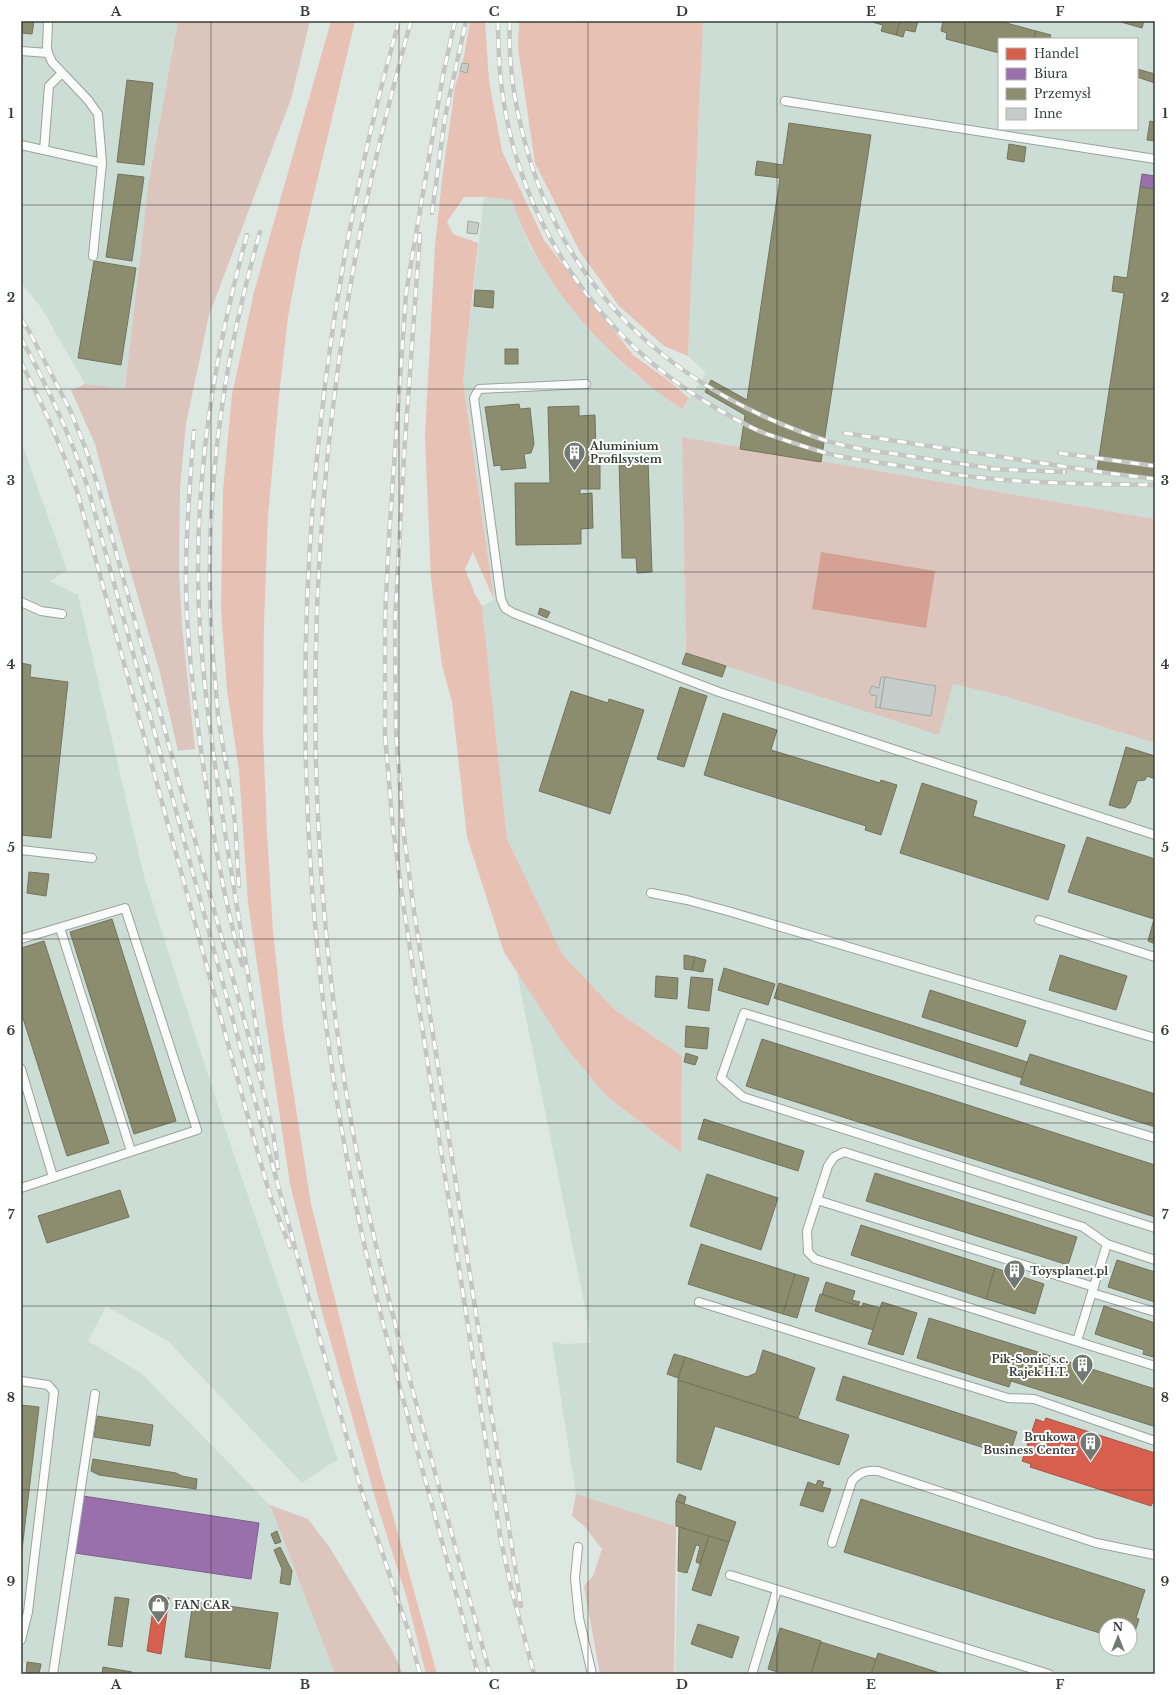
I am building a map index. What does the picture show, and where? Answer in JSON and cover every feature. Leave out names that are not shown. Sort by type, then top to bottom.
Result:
[{"type":"lane","points":[[48,21],[48,53],[52,62],[88,100],[98,114],[102,163],[93,256]]},
{"type":"lane","points":[[21,51],[48,53]]},
{"type":"lane","points":[[44,150],[50,86],[62,73]]},
{"type":"lane","points":[[786,101],[1155,159]]},
{"type":"lane","points":[[21,145],[102,163]]},
{"type":"lane","points":[[586,384],[479,389],[474,398],[501,599],[505,608],[513,614],[719,692],[1155,835]]},
{"type":"lane","points":[[21,602],[41,611],[62,614]]},
{"type":"lane","points":[[21,850],[92,858]]},
{"type":"lane","points":[[651,893],[687,900],[731,912],[1155,1038]]},
{"type":"lane","points":[[21,940],[125,908],[197,1130],[21,1188]]},
{"type":"lane","points":[[1039,920],[1155,957]]},
{"type":"lane","points":[[60,928],[131,1151]]},
{"type":"lane","points":[[1155,1138],[744,1013],[721,1078],[743,1097],[1155,1228]]},
{"type":"lane","points":[[21,1069],[53,1177]]},
{"type":"lane","points":[[1155,1260],[1107,1244],[1083,1227],[844,1152],[834,1157],[828,1166],[807,1231],[808,1252],[815,1259],[1155,1366]]},
{"type":"lane","points":[[817,1200],[1093,1290],[1155,1312]]},
{"type":"lane","points":[[1077,1341],[1107,1244]]},
{"type":"lane","points":[[699,1302],[1008,1398],[1034,1399],[1155,1441]]},
{"type":"lane","points":[[21,1382],[48,1385],[54,1392],[28,1612],[21,1640]]},
{"type":"lane","points":[[53,1674],[95,1394]]},
{"type":"lane","points":[[832,1543],[852,1481],[858,1474],[868,1470],[878,1471],[1096,1543],[1155,1555]]},
{"type":"lane","points":[[578,1547],[575,1578],[579,1618],[592,1674]]},
{"type":"lane","points":[[730,1575],[1049,1674]]},
{"type":"lane","points":[[752,1674],[777,1590]]},
{"type":"shaded area","points":[[21,21],[178,21],[150,174],[125,390],[85,384],[42,309],[21,282]]},
{"type":"shaded area","points":[[178,21],[310,21],[291,99],[209,315],[186,424],[180,488],[179,571],[182,626],[195,749],[178,751],[159,669],[95,444],[71,390],[85,384],[125,389],[149,180]]},
{"type":"shaded area","points":[[331,21],[355,21],[300,253],[288,317],[268,516],[264,624],[263,732],[273,931],[283,1026],[311,1204],[356,1382],[437,1674],[426,1674],[406,1595],[379,1511],[321,1308],[290,1184],[248,903],[239,770],[227,690],[221,610],[223,490],[232,395],[254,292]]},
{"type":"shaded area","points":[[470,21],[485,21],[489,81],[502,151],[544,240],[633,355],[669,381],[689,398],[682,409],[658,392],[616,356],[578,317],[546,273],[521,225],[512,200],[484,197],[464,197],[447,222],[453,234],[478,243],[463,381],[494,600],[473,552],[465,569],[475,594],[482,606],[507,839],[562,954],[615,1010],[682,1056],[681,1153],[606,1096],[564,1045],[504,952],[467,837],[452,702],[442,665],[431,579],[425,436],[435,246],[442,180],[455,87],[464,56]]},
{"type":"shaded area","points":[[519,21],[703,21],[688,356],[664,346],[619,306],[580,252],[535,163],[518,48]]},
{"type":"shaded area","points":[[703,21],[1155,21],[1155,519],[682,437],[686,653],[939,734],[953,684],[1004,696],[1155,743],[1155,1674],[675,1674],[679,1527],[576,1494],[552,1342],[566,1344],[591,1343],[516,969],[564,1045],[606,1096],[681,1153],[682,1056],[615,1010],[562,954],[533,906],[507,839],[482,606],[494,600],[463,381],[484,197],[512,200],[528,243],[550,279],[586,326],[636,375],[682,409],[706,373],[688,356]]},
{"type":"shaded area","points":[[682,437],[1155,519],[1155,743],[1004,696],[953,684],[939,735],[686,653]]},
{"type":"shaded area","points":[[21,441],[67,570],[50,581],[78,595],[144,876],[228,1137],[338,1460],[302,1483],[169,1342],[106,1306],[88,1341],[141,1373],[270,1505],[335,1674],[39,1674],[40,1664],[21,1662]]},
{"type":"shaded area","points":[[821,552],[935,571],[926,628],[812,609]]},
{"type":"shaded area","points":[[576,1494],[676,1526],[674,1674],[600,1674],[584,1586],[593,1576],[602,1549],[585,1527],[572,1516]]},
{"type":"shaded area","points":[[270,1505],[308,1519],[330,1548],[393,1652],[403,1674],[335,1674]]},
{"type":"building: Handel","name":"Brukowa Business Center","points":[[1046,1418],[1155,1453],[1155,1503],[1153,1502],[1151,1506],[1030,1467],[1031,1464],[1022,1461],[1036,1419],[1044,1422]]},
{"type":"building: Handel","name":"FAN CAR","points":[[155,1596],[169,1598],[161,1654],[147,1651]]},
{"type":"building: Biura","points":[[1142,174],[1155,176],[1155,189],[1140,187]]},
{"type":"building: Biura","points":[[83,1496],[259,1523],[251,1579],[75,1553]]},
{"type":"building: Przemysł","points":[[21,21],[34,21],[32,34],[21,33]]},
{"type":"building: Przemysł","points":[[868,21],[900,21],[896,35],[881,31],[883,25]]},
{"type":"building: Przemysł","points":[[900,21],[918,21],[915,32],[905,30],[903,37],[896,35]]},
{"type":"building: Przemysł","points":[[943,21],[999,21],[1036,31],[1034,38],[998,38],[998,53],[946,39],[947,33],[941,31]]},
{"type":"building: Przemysł","points":[[1121,21],[1144,21],[1142,28]]},
{"type":"building: Przemysł","points":[[1036,31],[1051,35],[1050,38],[1034,38]]},
{"type":"building: Przemysł","points":[[1138,69],[1155,74],[1155,83],[1138,77]]},
{"type":"building: Przemysł","points":[[127,80],[153,83],[144,165],[117,162]]},
{"type":"building: Przemysł","points":[[1150,121],[1155,122],[1155,141],[1147,140]]},
{"type":"building: Przemysł","points":[[789,123],[871,135],[821,462],[740,449],[745,415],[705,392],[711,380],[747,400],[780,178],[755,175],[757,161],[783,165]]},
{"type":"building: Przemysł","points":[[1009,144],[1026,147],[1024,162],[1007,159]]},
{"type":"building: Przemysł","points":[[118,174],[144,177],[132,261],[106,257]]},
{"type":"building: Przemysł","points":[[1140,187],[1155,189],[1155,478],[1097,470],[1124,293],[1112,291],[1114,276],[1127,278]]},
{"type":"building: Przemysł","points":[[94,261],[136,268],[121,365],[78,358]]},
{"type":"building: Przemysł","points":[[475,290],[494,291],[493,308],[474,306]]},
{"type":"building: Przemysł","points":[[505,349],[518,349],[518,364],[505,364]]},
{"type":"building: Przemysł","points":[[519,404],[520,409],[530,408],[534,444],[531,453],[524,454],[526,468],[501,470],[501,465],[494,466],[485,407]]},
{"type":"building: Przemysł","name":"Aluminium Profilsystem","points":[[579,406],[579,416],[595,415],[596,462],[600,462],[600,489],[580,489],[580,494],[592,493],[593,528],[581,529],[581,544],[516,545],[515,483],[550,483],[548,407]]},
{"type":"building: Przemysł","points":[[648,460],[652,572],[637,573],[636,558],[622,558],[619,461]]},
{"type":"building: Przemysł","points":[[540,608],[550,612],[547,618],[538,614]]},
{"type":"building: Przemysł","points":[[686,653],[726,666],[722,677],[682,664]]},
{"type":"building: Przemysł","points":[[21,663],[31,665],[30,677],[68,682],[51,838],[21,835]]},
{"type":"building: Przemysł","points":[[680,687],[707,696],[684,767],[657,759]]},
{"type":"building: Przemysł","points":[[571,691],[608,703],[609,699],[644,710],[610,814],[539,791]]},
{"type":"building: Przemysł","points":[[723,713],[777,730],[771,750],[880,783],[881,780],[897,785],[881,835],[865,830],[866,826],[704,775]]},
{"type":"building: Przemysł","points":[[1126,747],[1155,756],[1155,779],[1147,776],[1145,780],[1137,781],[1130,803],[1125,808],[1119,808],[1109,805]]},
{"type":"building: Przemysł","points":[[922,783],[977,801],[973,816],[1065,845],[1048,900],[900,853]]},
{"type":"building: Przemysł","points":[[1087,837],[1155,859],[1155,944],[1148,941],[1154,919],[1068,892]]},
{"type":"building: Przemysł","points":[[29,872],[49,874],[46,896],[27,893]]},
{"type":"building: Przemysł","points":[[112,919],[176,1121],[134,1134],[70,932]]},
{"type":"building: Przemysł","points":[[44,941],[109,1143],[67,1156],[21,1012],[21,948]]},
{"type":"building: Przemysł","points":[[684,955],[695,957],[692,970],[684,969]]},
{"type":"building: Przemysł","points":[[1060,955],[1127,976],[1116,1010],[1049,990]]},
{"type":"building: Przemysł","points":[[695,957],[706,960],[703,972],[692,970]]},
{"type":"building: Przemysł","points":[[724,968],[775,984],[768,1005],[718,990]]},
{"type":"building: Przemysł","points":[[656,976],[678,978],[677,999],[655,997]]},
{"type":"building: Przemysł","points":[[691,977],[713,979],[709,1011],[688,1008]]},
{"type":"building: Przemysł","points":[[779,983],[1027,1062],[1022,1078],[774,998]]},
{"type":"building: Przemysł","points":[[930,990],[1026,1021],[1017,1047],[922,1017]]},
{"type":"building: Przemysł","points":[[686,1026],[709,1028],[707,1049],[685,1047]]},
{"type":"building: Przemysł","points":[[762,1039],[1155,1165],[1155,1217],[746,1086]]},
{"type":"building: Przemysł","points":[[686,1053],[698,1057],[695,1065],[684,1062]]},
{"type":"building: Przemysł","points":[[1030,1054],[1155,1094],[1155,1127],[1020,1084]]},
{"type":"building: Przemysł","points":[[704,1119],[804,1151],[798,1171],[698,1139]]},
{"type":"building: Przemysł","points":[[875,1173],[1077,1237],[1068,1265],[866,1201]]},
{"type":"building: Przemysł","points":[[707,1174],[778,1198],[761,1250],[690,1226]]},
{"type":"building: Przemysł","points":[[120,1190],[129,1217],[47,1243],[38,1216]]},
{"type":"building: Przemysł","points":[[861,1225],[995,1268],[986,1299],[851,1255]]},
{"type":"building: Przemysł","points":[[701,1244],[795,1274],[783,1314],[688,1284]]},
{"type":"building: Przemysł","points":[[1117,1260],[1155,1272],[1155,1302],[1108,1287]]},
{"type":"building: Przemysł","name":"Toysplanet.pl","points":[[995,1268],[1044,1284],[1035,1314],[986,1299]]},
{"type":"building: Przemysł","points":[[795,1274],[809,1278],[797,1318],[783,1314]]},
{"type":"building: Przemysł","points":[[826,1282],[855,1291],[852,1300],[860,1302],[858,1306],[822,1294]]},
{"type":"building: Przemysł","points":[[820,1294],[862,1307],[863,1303],[880,1308],[873,1330],[815,1311]]},
{"type":"building: Przemysł","points":[[882,1302],[917,1313],[903,1355],[868,1344]]},
{"type":"building: Przemysł","points":[[1104,1306],[1155,1323],[1155,1353],[1153,1357],[1143,1354],[1144,1350],[1095,1334]]},
{"type":"building: Przemysł","points":[[929,1318],[1022,1347],[1009,1387],[917,1358]]},
{"type":"building: Przemysł","name":"Pik-Sonic s.c. Rajek H.T.","points":[[1022,1347],[1155,1389],[1155,1419],[1153,1426],[1011,1381]]},
{"type":"building: Przemysł","points":[[763,1350],[815,1368],[798,1418],[678,1380],[685,1357],[747,1377],[756,1373]]},
{"type":"building: Przemysł","points":[[674,1354],[685,1357],[678,1378],[667,1374]]},
{"type":"building: Przemysł","points":[[843,1376],[1017,1432],[1009,1456],[836,1400]]},
{"type":"building: Przemysł","points":[[678,1380],[849,1435],[839,1465],[715,1426],[701,1470],[677,1462]]},
{"type":"building: Przemysł","points":[[21,1405],[39,1407],[21,1558]]},
{"type":"building: Przemysł","points":[[97,1416],[153,1425],[150,1446],[94,1437]]},
{"type":"building: Przemysł","points":[[93,1459],[176,1473],[182,1476],[197,1479],[196,1489],[99,1475],[91,1471]]},
{"type":"building: Przemysł","points":[[818,1480],[824,1482],[822,1487],[831,1489],[823,1512],[800,1505],[808,1482],[816,1485]]},
{"type":"building: Przemysł","points":[[679,1494],[686,1497],[684,1504],[676,1501]]},
{"type":"building: Przemysł","points":[[861,1499],[1145,1590],[1136,1617],[1098,1617],[1098,1632],[844,1552]]},
{"type":"building: Przemysł","points":[[676,1501],[736,1522],[729,1542],[676,1526]]},
{"type":"building: Przemysł","points":[[679,1527],[709,1536],[700,1564],[696,1562],[700,1546],[696,1545],[687,1573],[678,1571]]},
{"type":"building: Przemysł","points":[[277,1531],[281,1542],[275,1544],[271,1534]]},
{"type":"building: Przemysł","points":[[709,1536],[729,1542],[711,1596],[692,1590]]},
{"type":"building: Przemysł","points":[[280,1547],[292,1571],[290,1585],[280,1583],[282,1569],[274,1550]]},
{"type":"building: Przemysł","points":[[115,1597],[129,1599],[122,1647],[108,1645]]},
{"type":"building: Przemysł","points":[[193,1601],[278,1613],[270,1669],[185,1657]]},
{"type":"building: Przemysł","points":[[698,1624],[739,1637],[732,1658],[691,1644]]},
{"type":"building: Przemysł","points":[[780,1628],[821,1641],[811,1674],[784,1674],[768,1669]]},
{"type":"building: Przemysł","points":[[821,1642],[876,1659],[871,1674],[811,1674]]},
{"type":"building: Przemysł","points":[[878,1653],[943,1674],[871,1674]]},
{"type":"building: Przemysł","points":[[27,1662],[41,1664],[39,1674],[26,1674]]},
{"type":"building: Przemysł","points":[[103,1667],[132,1672],[132,1674],[102,1674]]},
{"type":"building: Inne","points":[[462,63],[469,64],[467,73],[460,71]]},
{"type":"building: Inne","points":[[468,221],[479,223],[477,234],[467,233]]},
{"type":"building: Inne","points":[[881,677],[885,677],[880,708],[875,707],[877,696],[871,695],[869,692],[872,686],[879,688]]},
{"type":"building: Inne","points":[[885,677],[936,686],[931,716],[880,708]]},
{"type":"railway","points":[[399,21],[363,163],[336,306],[318,450],[307,595],[305,741],[312,886],[327,1031],[350,1175],[372,1277],[389,1345],[478,1674]]},
{"type":"railway","points":[[411,21],[381,135],[364,211],[350,287],[330,432],[321,538],[316,645],[316,751],[320,858],[329,964],[343,1070],[367,1206],[381,1268],[405,1360],[490,1674]]},
{"type":"railway","points":[[455,21],[443,75],[406,293],[389,537],[385,619],[385,735],[393,828],[404,909],[501,1541],[512,1591],[534,1674]]},
{"type":"railway","points":[[432,213],[445,117],[466,21]]},
{"type":"railway","points":[[498,21],[501,81],[511,138],[526,185],[546,230],[570,272],[600,310],[633,346],[670,378],[711,405],[751,427],[787,441],[834,455],[944,473],[1014,481],[1155,485]]},
{"type":"railway","points":[[510,21],[511,63],[516,104],[522,131],[540,188],[564,240],[595,286],[632,327],[674,363],[721,394],[772,420],[844,446],[996,469]]},
{"type":"railway","points":[[239,886],[235,823],[218,715],[212,645],[210,539],[218,436],[225,385],[246,283],[260,232]]},
{"type":"railway","points":[[420,234],[404,455],[395,622],[396,731],[403,828],[414,911],[521,1606]]},
{"type":"railway","points":[[247,235],[226,319],[210,405],[201,491],[198,578],[201,641],[211,734],[224,826],[263,1069]]},
{"type":"railway","points":[[21,319],[29,331],[70,410],[85,447],[98,486],[261,1081],[273,1132],[278,1168]]},
{"type":"railway","points":[[21,338],[41,375],[58,412],[74,449],[88,488],[360,1486],[408,1630],[420,1674]]},
{"type":"railway","points":[[21,362],[51,425],[77,491],[257,1150],[270,1195],[290,1247]]},
{"type":"railway","points":[[194,431],[188,504],[186,559],[186,600],[193,690],[214,836],[229,914],[242,965]]},
{"type":"railway","points":[[844,433],[1155,479]]},
{"type":"railway","points":[[1059,453],[1155,466]]},
{"type":"railway","points":[[991,469],[1065,472]]},
{"type":"place","name":"Aluminium Profilsystem","points":[[575,472]]},
{"type":"place","name":"Toysplanet.pl","points":[[1015,1290]]},
{"type":"place","name":"Pik-Sonic s.c. Rajek H.T.","points":[[1083,1384]]},
{"type":"place","name":"Brukowa Business Center","points":[[1091,1462]]},
{"type":"place","name":"FAN CAR","points":[[158,1624]]}]
